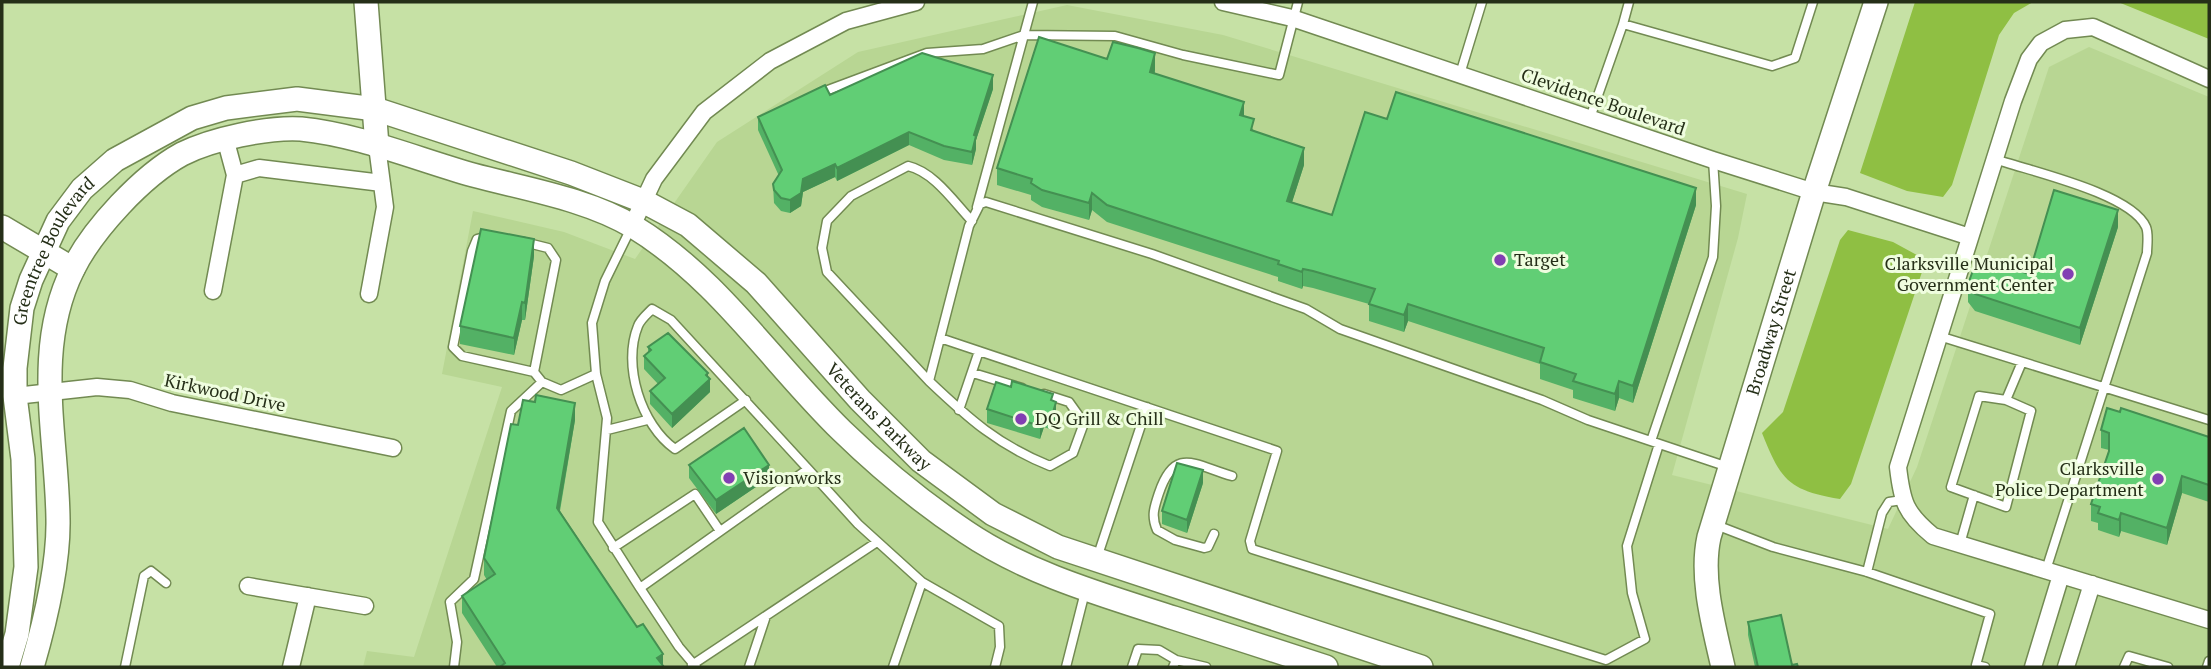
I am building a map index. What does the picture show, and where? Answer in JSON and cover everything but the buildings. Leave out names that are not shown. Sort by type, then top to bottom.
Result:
[{"type":"main road","points":[[366,2],[377,146]]},
{"type":"main road","name":"Broadway Street","points":[[1723,667],[1712,621],[1706,551],[1814,192],[1876,2]]},
{"type":"main road","name":"Greentree Boulevard","points":[[7,667],[17,634],[26,567],[23,458],[15,396],[22,308],[43,251],[58,221],[82,189],[115,160],[192,118],[237,106],[297,99],[375,109]]},
{"type":"main road","name":"Veterans Parkway","points":[[375,109],[571,173],[643,201],[688,225],[756,283],[860,400],[921,461],[965,495],[1020,530],[1096,561],[1421,667]]},
{"type":"main road","name":"Greentree Boulevard","points":[[32,667],[46,619],[59,524],[48,393],[56,312],[73,269],[94,235],[131,194],[180,155],[225,138],[295,129],[335,134],[377,146]]},
{"type":"main road","name":"Veterans Parkway","points":[[377,146],[579,204],[632,226],[682,263],[754,333],[842,431],[919,497],[991,548],[1086,589],[1314,665]]},
{"type":"main road","points":[[2,227],[73,269]]},
{"type":"main road","points":[[1086,589],[1096,561]]},
{"type":"street","points":[[632,226],[643,201],[676,146],[704,112],[769,61],[846,21],[916,2]]},
{"type":"street","name":"Clevidence Boulevard","points":[[1223,2],[1293,18],[1713,160],[1814,192],[1846,197],[1970,237]]},
{"type":"street","points":[[2209,79],[2093,27],[2065,30],[2041,43],[2029,60],[1995,159],[1898,467],[1902,500],[1913,519],[1933,536],[2209,620]]},
{"type":"street","points":[[213,291],[235,175],[225,138]]},
{"type":"street","points":[[369,294],[385,207],[377,146]]},
{"type":"street","points":[[235,175],[259,168],[382,183]]},
{"type":"street","name":"Kirkwood Drive","points":[[15,396],[97,387],[130,390],[172,403],[393,449]]},
{"type":"street","points":[[2033,667],[2054,572]]},
{"type":"street","points":[[2066,667],[2092,584]]},
{"type":"street","points":[[248,586],[365,606]]},
{"type":"street","points":[[291,667],[308,596]]},
{"type":"lane","points":[[929,381],[1032,2]]},
{"type":"lane","points":[[806,98],[927,53],[984,49],[1024,34],[1115,36],[1279,75],[1298,2]]},
{"type":"lane","points":[[1460,74],[1482,2]]},
{"type":"lane","points":[[1590,118],[1629,2]]},
{"type":"lane","points":[[1623,24],[1772,66],[1795,58],[1813,2]]},
{"type":"lane","points":[[1995,159],[2109,198],[2136,213],[2147,228],[2147,253],[2104,387],[2054,572]]},
{"type":"lane","points":[[940,338],[1277,451],[1251,541],[1252,549],[1606,660],[1645,639],[1632,593],[1627,546],[1655,443],[1713,257],[1716,206],[1713,160]]},
{"type":"lane","points":[[972,220],[918,168],[908,166],[851,196],[827,221],[822,248],[827,272],[959,410],[1013,451],[1050,466],[1073,453],[1084,424],[1069,402],[973,373]]},
{"type":"lane","points":[[977,207],[986,202],[1152,254],[1306,309],[1340,329],[1731,468]]},
{"type":"lane","points":[[632,226],[605,281],[592,323],[596,374],[607,418],[598,522],[694,666],[877,542]]},
{"type":"lane","points":[[495,235],[477,239],[472,251],[453,347],[462,356],[534,372],[542,383],[561,390],[596,374]]},
{"type":"lane","points":[[508,238],[548,248],[556,260],[534,372]]},
{"type":"lane","points":[[746,400],[675,449],[647,420],[632,355],[638,324],[652,309],[671,320],[746,400],[808,469],[877,542],[922,582],[999,626],[1000,647],[995,667]]},
{"type":"lane","points":[[1939,336],[2209,420]]},
{"type":"lane","points":[[959,410],[979,351]]},
{"type":"lane","points":[[2006,400],[2022,362]]},
{"type":"lane","points":[[454,667],[457,642],[450,602],[474,579],[511,411],[542,383]]},
{"type":"lane","points":[[1979,396],[2006,400],[2031,411],[2006,507],[1951,487],[1979,396]]},
{"type":"lane","points":[[1096,561],[1147,407]]},
{"type":"lane","points":[[607,430],[647,420]]},
{"type":"lane","points":[[1214,534],[1208,547],[1204,548],[1175,540],[1157,530],[1153,512],[1166,472],[1177,463],[1232,477]]},
{"type":"lane","points":[[640,587],[808,469]]},
{"type":"lane","points":[[613,548],[695,494],[720,531]]},
{"type":"lane","points":[[1960,544],[1974,495]]},
{"type":"lane","points":[[1867,572],[1882,513],[1889,502],[1902,500]]},
{"type":"lane","points":[[1714,523],[1773,547],[1867,572],[1990,614],[1976,665],[1985,667]]},
{"type":"lane","points":[[125,667],[144,576],[151,571],[166,583]]},
{"type":"lane","points":[[892,667],[922,582]]},
{"type":"lane","points":[[1066,667],[1086,589]]},
{"type":"lane","points":[[749,667],[766,616]]},
{"type":"lane","points":[[1132,667],[1138,649],[1160,650],[1175,664],[1206,667]]},
{"type":"lane","points":[[2124,667],[2129,656],[2168,667]]},
{"type":"lane","points":[[2207,667],[2209,661]]},
{"type":"shaded area","points":[[1915,2],[2033,2],[2014,13],[1999,35],[1952,185],[1943,197],[1907,191],[1860,173]]},
{"type":"shaded area","points":[[2118,2],[2209,2],[2209,39]]},
{"type":"shaded area","points":[[1067,5],[1223,35],[1747,194],[1738,238],[1672,475],[1888,529],[1917,467],[2049,67],[2089,47],[2209,97],[2209,667],[363,667],[367,651],[414,657],[502,387],[442,374],[473,211],[564,232],[635,259],[717,142],[858,52]]},
{"type":"shaded area","points":[[1848,230],[1893,242],[1926,260],[1851,484],[1840,499],[1809,492],[1789,481],[1775,462],[1762,433],[1783,412],[1840,240]]},
{"type":"place","name":"Target","points":[[1500,260]]},
{"type":"place","name":"Clarksville Municipal Government Center","points":[[2068,274]]},
{"type":"place","name":"DQ Grill & Chill","points":[[1021,419]]},
{"type":"place","name":"Visionworks","points":[[729,478]]},
{"type":"place","name":"Clarksville Police Department","points":[[2158,479]]}]
